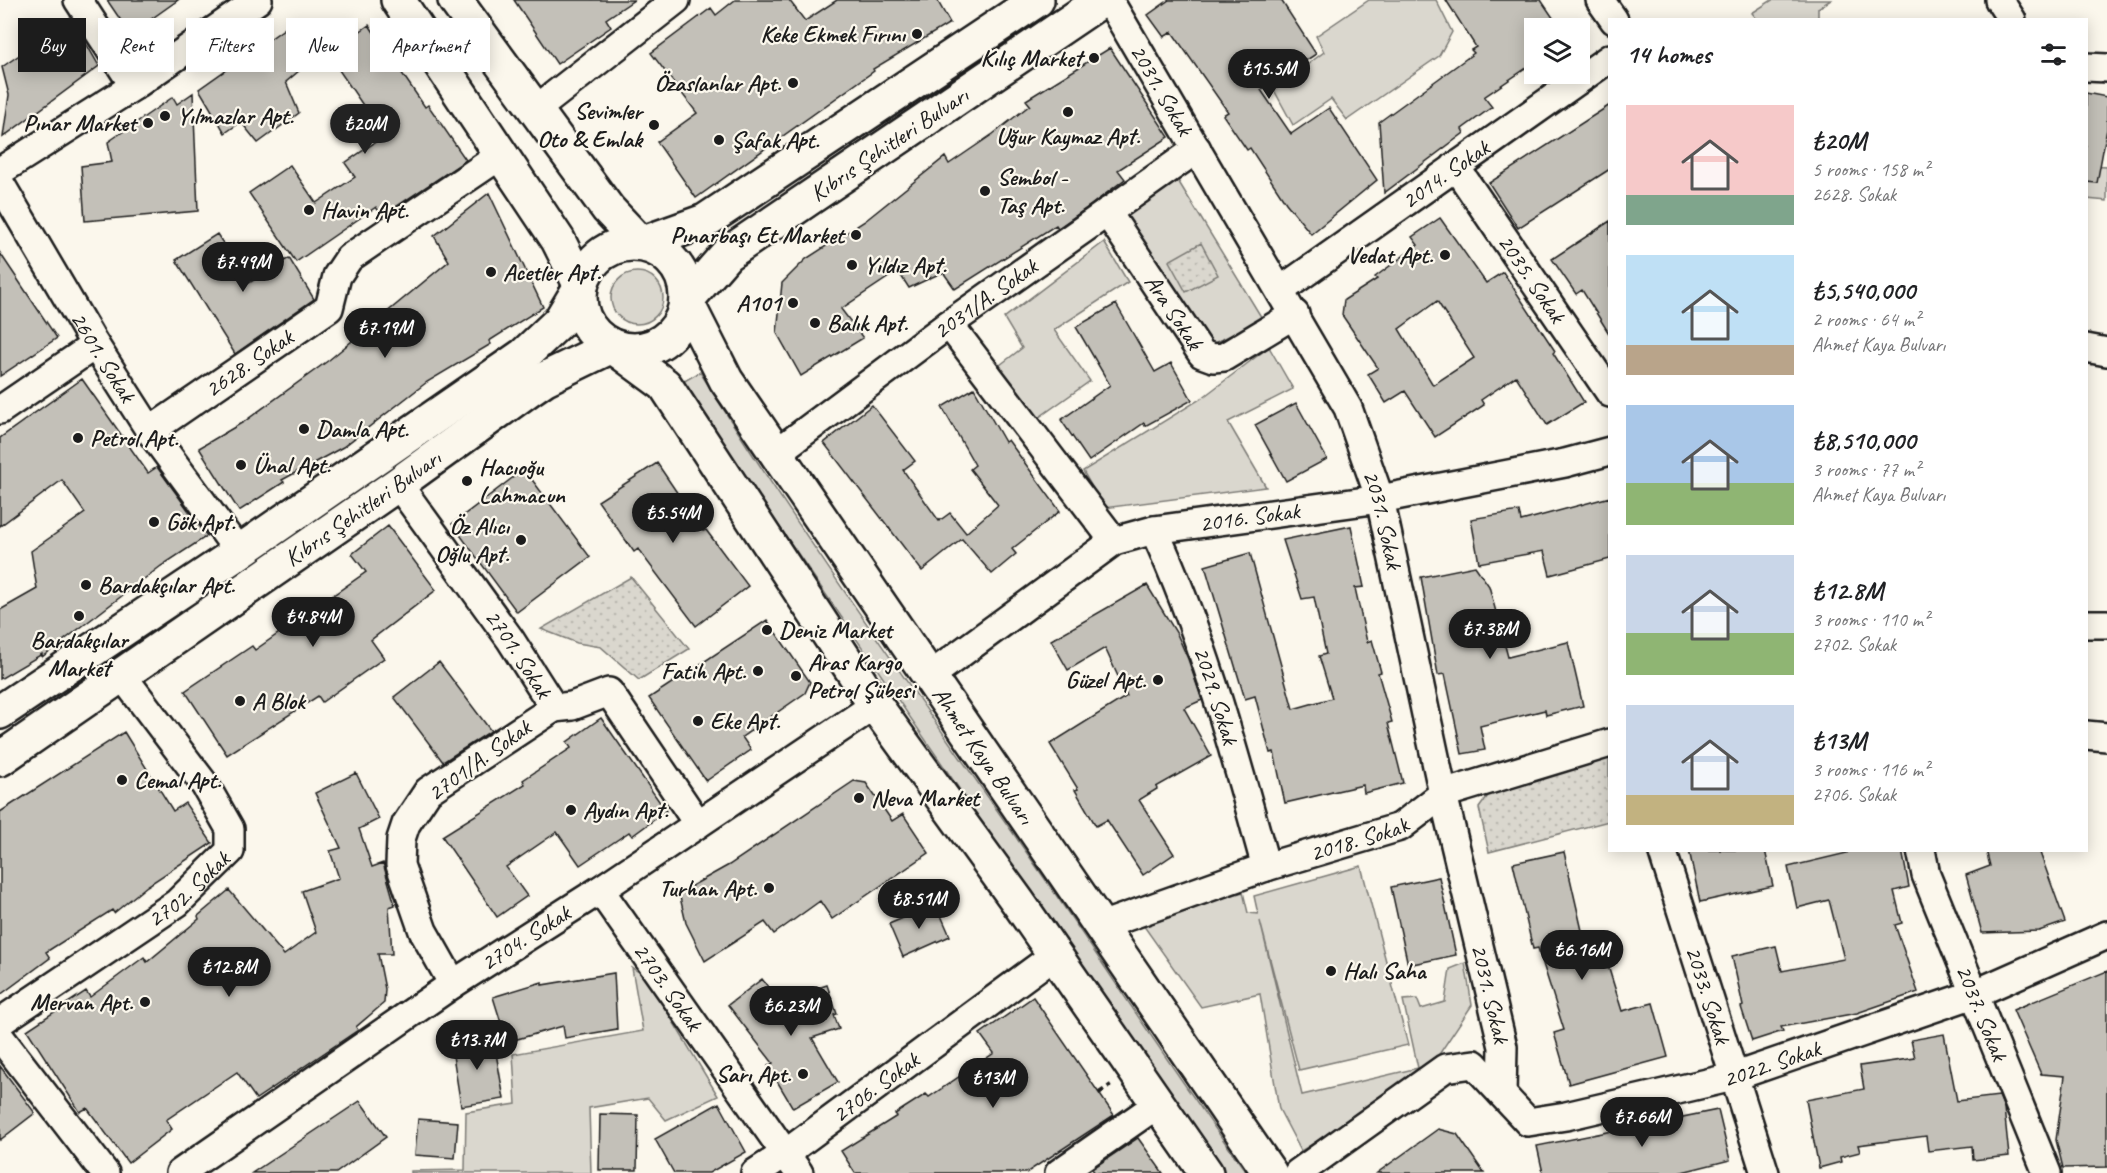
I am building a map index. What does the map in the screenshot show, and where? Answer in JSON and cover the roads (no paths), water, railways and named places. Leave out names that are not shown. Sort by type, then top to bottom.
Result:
[{"type":"main road","points":[[398,0],[558,240],[581,286]]},
{"type":"main road","points":[[455,0],[534,111],[608,209],[641,244]]},
{"type":"main road","name":"Kıbrıs Şehitleri Bulvarı","points":[[641,244],[705,221],[1037,0]]},
{"type":"main road","name":"Kıbrıs Şehitleri Bulvarı","points":[[686,301],[727,254],[1102,0]]},
{"type":"main road","points":[[612,346],[629,350],[645,348],[661,342],[674,331],[682,317],[686,301],[685,285],[679,270],[669,258],[656,249],[641,244],[625,244],[609,249],[596,258],[581,286],[581,305],[586,322],[597,336],[665,385],[875,705],[1018,902],[1053,956],[1206,1173]]},
{"type":"main road","name":"Kıbrıs Şehitleri Bulvarı","points":[[0,712],[239,552],[524,355],[560,321],[581,286]]},
{"type":"main road","name":"Ahmet Kaya Bulvarı","points":[[686,301],[726,380],[1270,1173]]},
{"type":"main road","name":"Kıbrıs Şehitleri Bulvarı","points":[[0,759],[398,484],[544,379],[612,346]]},
{"type":"street","points":[[78,0],[134,86]]},
{"type":"street","points":[[0,171],[134,86],[258,0]]},
{"type":"street","points":[[534,111],[676,0]]},
{"type":"street","name":"2031. Sokak","points":[[1109,0],[1281,290],[1348,408],[1380,499],[1443,795],[1503,1047],[1502,1094]]},
{"type":"street","points":[[1600,0],[1613,18]]},
{"type":"street","points":[[1999,0],[2012,18]]},
{"type":"street","name":"2014. Sokak","points":[[1281,290],[1608,59]]},
{"type":"street","points":[[2088,67],[2107,68]]},
{"type":"street","name":"2031/A. Sokak","points":[[776,453],[949,324],[1197,149]]},
{"type":"street","name":"2628. Sokak","points":[[150,431],[329,308],[337,276],[349,258],[501,155]]},
{"type":"street","name":"2035. Sokak","points":[[1455,166],[1608,390]]},
{"type":"street","name":"2601. Sokak","points":[[0,183],[95,345],[150,431],[239,552]]},
{"type":"street","name":"Ara Sokak","points":[[1107,212],[1202,354],[1213,358],[1224,357],[1295,314]]},
{"type":"street","points":[[949,324],[1114,541]]},
{"type":"street","points":[[0,410],[95,345]]},
{"type":"street","points":[[2088,348],[2107,352]]},
{"type":"street","name":"2016. Sokak","points":[[930,676],[1114,541],[1154,530],[1380,499],[1565,463],[1608,452]]},
{"type":"street","name":"2701. Sokak","points":[[398,484],[510,639],[554,708],[572,706],[609,692],[698,824]]},
{"type":"street","name":"2029. Sokak","points":[[1154,530],[1173,570],[1222,708],[1266,867]]},
{"type":"street","points":[[2088,624],[2107,624]]},
{"type":"street","name":"2702. Sokak","points":[[0,1022],[177,903],[230,851],[230,829],[205,785],[121,674]]},
{"type":"street","name":"2704. Sokak","points":[[180,1173],[453,984],[600,890],[875,705]]},
{"type":"street","name":"2701/A. Sokak","points":[[453,984],[423,931],[400,865],[400,839],[406,824],[428,791],[554,708]]},
{"type":"street","points":[[2088,735],[2107,736]]},
{"type":"street","name":"2018. Sokak","points":[[1101,926],[1266,867],[1400,827],[1443,795],[1608,744]]},
{"type":"street","name":"2033. Sokak","points":[[1663,852],[1765,1173]]},
{"type":"street","name":"2037. Sokak","points":[[1921,852],[1926,875],[2048,1173]]},
{"type":"street","name":"2703. Sokak","points":[[600,890],[792,1163]]},
{"type":"street","name":"2022. Sokak","points":[[1298,1173],[1445,1068],[1474,1064],[1528,1122],[1566,1116],[1733,1077],[1974,994],[2107,935]]},
{"type":"street","name":"2706. Sokak","points":[[755,1173],[792,1163],[1053,956]]},
{"type":"street","points":[[0,1037],[105,1173]]},
{"type":"street","points":[[1059,1173],[1158,1104]]},
{"type":"place","name":"Keke Ekmek Fırını","points":[[917,34]]},
{"type":"place","name":"Kılıç Market","points":[[1094,58]]},
{"type":"place","name":"Özaslanlar Apt.","points":[[793,83]]},
{"type":"place","name":"Uğur Kaymaz Apt.","points":[[1068,112]]},
{"type":"place","name":"Yılmazlar Apt.","points":[[165,116]]},
{"type":"place","name":"Pınar Market","points":[[148,123]]},
{"type":"place","name":"Sevimler Oto & Emlak","points":[[654,125]]},
{"type":"place","name":"Şafak Apt.","points":[[719,140]]},
{"type":"place","name":"Sembol - Taş Apt.","points":[[985,191]]},
{"type":"place","name":"Havin Apt.","points":[[309,210]]},
{"type":"place","name":"Pınarbaşı Et Market","points":[[856,235]]},
{"type":"place","name":"Vedat Apt.","points":[[1445,255]]},
{"type":"place","name":"Yıldız Apt.","points":[[852,265]]},
{"type":"place","name":"Acetler Apt.","points":[[491,272]]},
{"type":"place","name":"A101","points":[[793,303]]},
{"type":"place","name":"Balık Apt.","points":[[815,323]]},
{"type":"place","name":"Damla Apt.","points":[[304,429]]},
{"type":"place","name":"Petrol Apt.","points":[[78,438]]},
{"type":"place","name":"Ünal Apt.","points":[[241,465]]},
{"type":"place","name":"Hacıoğu Lahmacun","points":[[467,481]]},
{"type":"place","name":"Gök Apt.","points":[[154,522]]},
{"type":"place","name":"Öz Alıcı Oğlu Apt.","points":[[521,540]]},
{"type":"place","name":"Bardakçılar Apt.","points":[[86,585]]},
{"type":"place","name":"Bardakçılar Market","points":[[79,616]]},
{"type":"place","name":"Deniz Market","points":[[767,630]]},
{"type":"place","name":"Fatih Apt.","points":[[758,671]]},
{"type":"place","name":"Aras Kargo Petrol Şübesi","points":[[796,676]]},
{"type":"place","name":"Güzel Apt.","points":[[1158,680]]},
{"type":"place","name":"A Blok","points":[[240,701]]},
{"type":"place","name":"Eke Apt.","points":[[698,721]]},
{"type":"place","name":"Cemal Apt.","points":[[122,780]]},
{"type":"place","name":"Neva Market","points":[[859,798]]},
{"type":"place","name":"Aydın Apt.","points":[[571,810]]},
{"type":"place","name":"Turhan Apt.","points":[[769,888]]},
{"type":"place","name":"Halı Saha","points":[[1331,971]]},
{"type":"place","name":"Mervan Apt.","points":[[145,1002]]},
{"type":"place","name":"Sarı Apt.","points":[[803,1074]]}]
